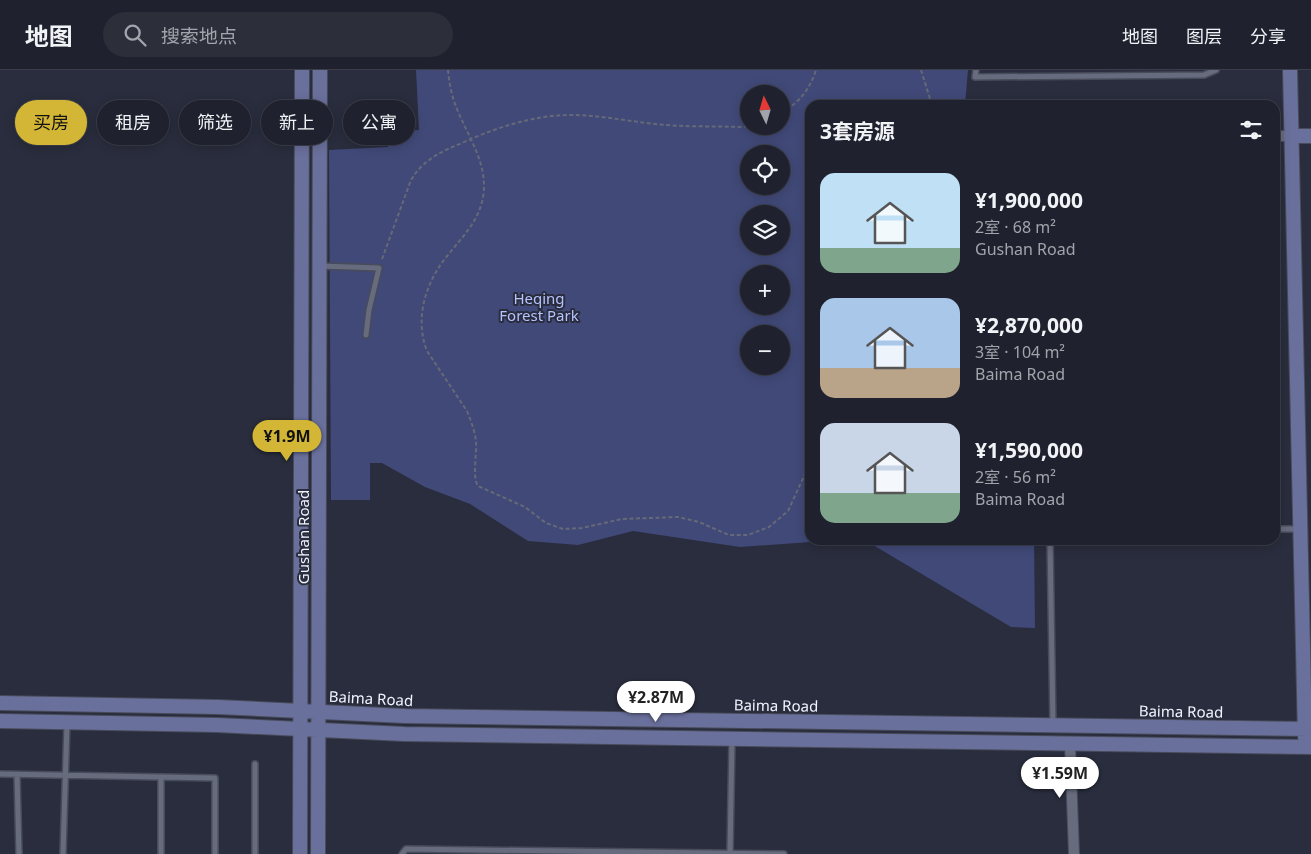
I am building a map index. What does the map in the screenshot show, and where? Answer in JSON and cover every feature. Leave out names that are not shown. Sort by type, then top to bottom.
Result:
[{"type":"street","name":"Gushan Road","points":[[300,854],[302,70]]},
{"type":"street","name":"Gushan Road","points":[[318,854],[320,70]]},
{"type":"street","points":[[0,721],[217,724],[404,734],[1308,747],[1300,528],[1290,70]]},
{"type":"street","points":[[1280,136],[1311,136]]},
{"type":"street","name":"Baima Road","points":[[0,703],[218,706],[405,716],[1308,729]]},
{"type":"street","points":[[1070,744],[1074,854]]},
{"type":"lane","points":[[976,70],[975,77],[1104,73],[1204,75],[1216,70]]},
{"type":"lane","points":[[1046,70],[1046,76]]},
{"type":"lane","points":[[320,266],[379,268],[369,310],[366,334]]},
{"type":"lane","points":[[1280,529],[1300,528]]},
{"type":"lane","points":[[1050,545],[1053,726]]},
{"type":"lane","points":[[63,854],[67,722]]},
{"type":"lane","points":[[730,854],[732,739]]},
{"type":"lane","points":[[255,764],[255,854]]},
{"type":"lane","points":[[0,774],[215,778],[215,854]]},
{"type":"lane","points":[[17,775],[19,854]]},
{"type":"lane","points":[[161,778],[162,854]]},
{"type":"lane","points":[[402,854],[406,850],[543,853],[784,854]]},
{"type":"path","points":[[448,70],[454,103],[481,160],[484,177],[483,198],[480,209],[470,228],[434,276],[422,308],[421,324],[427,350],[467,411],[471,421],[476,441],[475,479],[478,486],[525,507],[546,522],[563,529],[582,528],[622,520],[678,517],[698,522],[729,535],[748,535],[769,527],[788,511],[805,474]]},
{"type":"path","points":[[790,107],[803,96],[816,70]]},
{"type":"path","points":[[921,70],[930,100]]},
{"type":"path","points":[[379,268],[411,180],[416,172],[436,154],[503,126],[536,119],[576,115],[667,125],[740,127]]},
{"type":"green space","name":"Heqing Forest Park","points":[[416,70],[968,70],[965,100],[805,100],[805,542],[740,547],[633,531],[578,545],[528,541],[470,504],[425,487],[382,463],[370,463],[370,500],[331,500],[329,150],[388,147],[388,145],[415,145],[415,130],[419,130]]},
{"type":"green space","points":[[873,545],[1034,545],[1035,628],[1011,627]]}]
